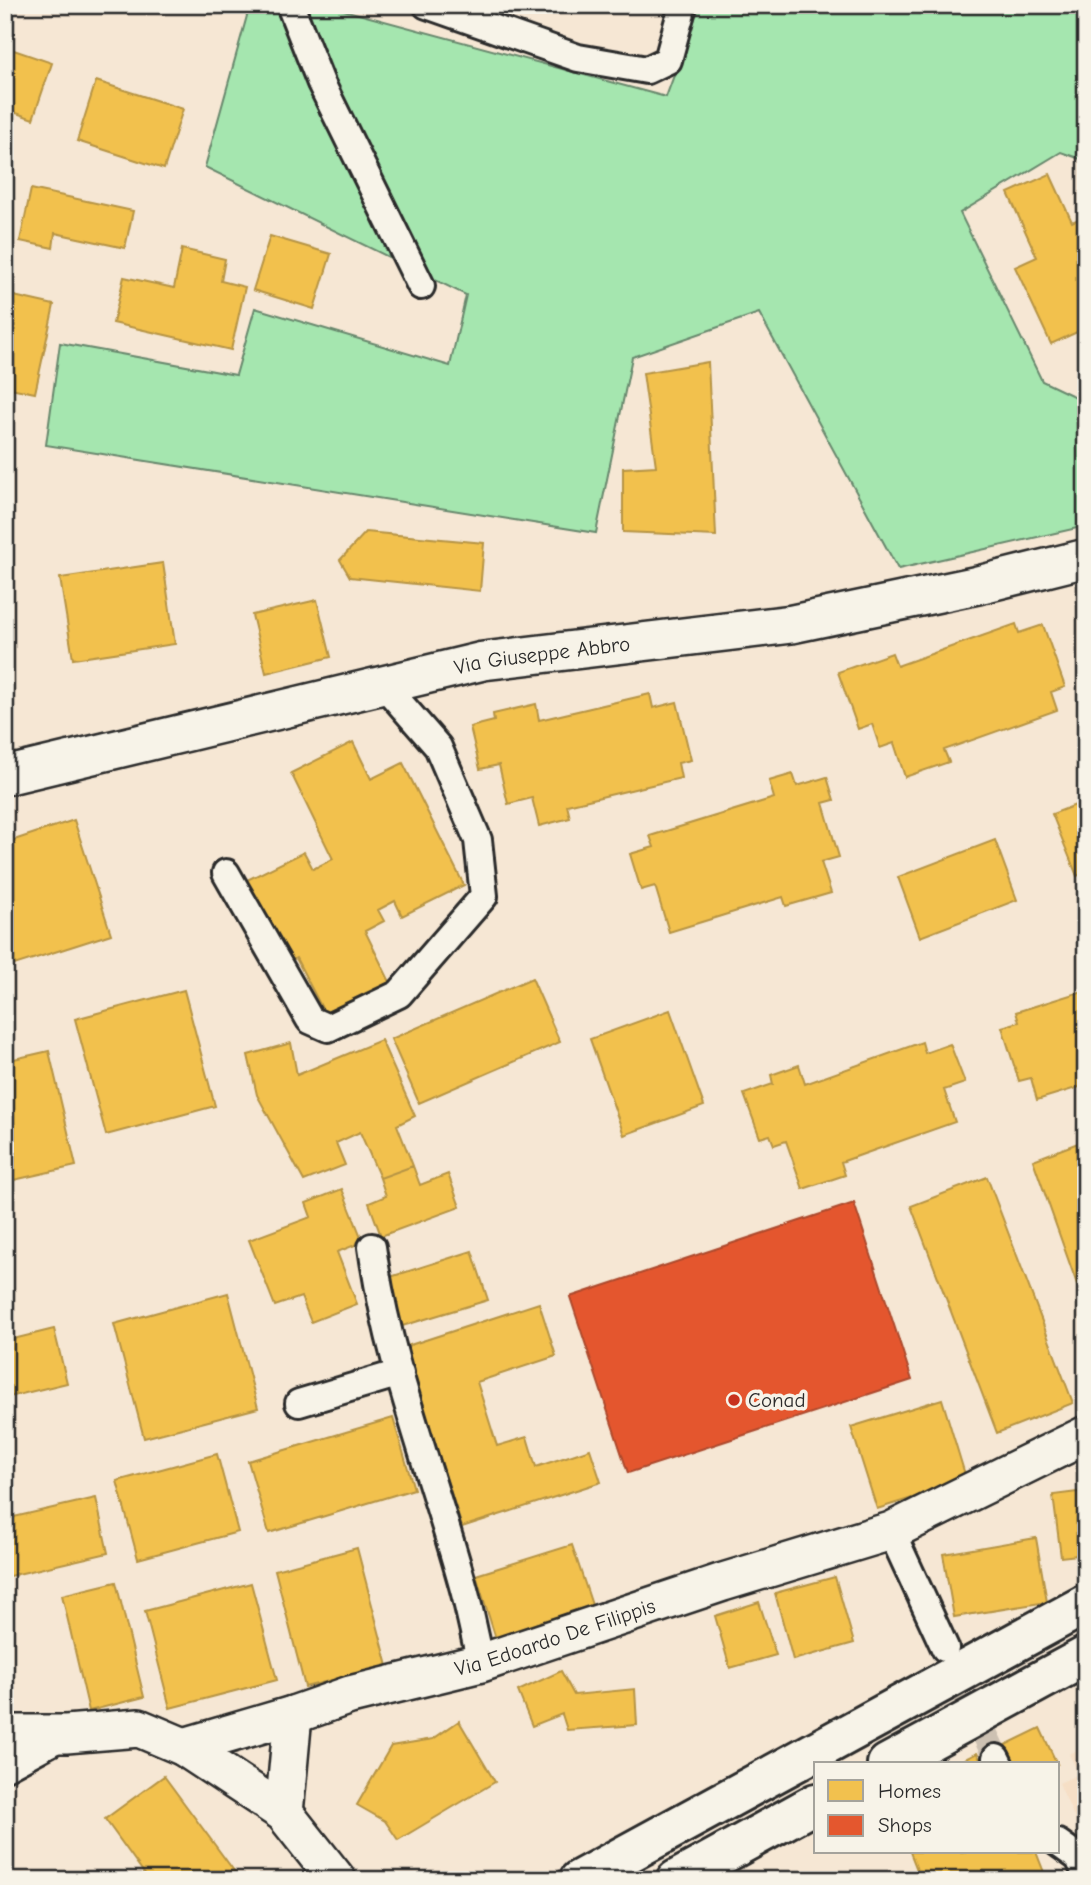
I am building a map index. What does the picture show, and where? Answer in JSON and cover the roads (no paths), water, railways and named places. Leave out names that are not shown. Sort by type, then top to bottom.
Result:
[{"type":"highway","points":[[579,1880],[1086,1604]]},
{"type":"highway","points":[[891,1762],[1086,1656]]},
{"type":"highway","points":[[676,1880],[814,1804]]},
{"type":"street","points":[[290,5],[321,83],[421,286]]},
{"type":"street","points":[[427,5],[578,58],[647,70],[668,60],[683,5]]},
{"type":"street","name":"Via Giuseppe Abbro","points":[[5,776],[483,661],[792,625],[978,586],[1086,558]]},
{"type":"street","points":[[226,873],[310,1020],[328,1028],[399,994],[484,896],[478,840],[438,747],[384,685]]},
{"type":"street","points":[[372,1247],[379,1294],[431,1485],[463,1586],[481,1663]]},
{"type":"street","points":[[299,1404],[400,1373]]},
{"type":"street","name":"Via Edoardo De Filippis","points":[[184,1747],[350,1695],[481,1663],[633,1611],[891,1531],[1086,1435]]},
{"type":"street","points":[[891,1531],[945,1648]]},
{"type":"street","points":[[284,1813],[293,1715]]},
{"type":"street","points":[[256,1726],[284,1813]]},
{"type":"street","points":[[5,1734],[66,1734],[139,1728],[184,1747],[284,1813],[337,1880]]},
{"type":"street","points":[[5,1767],[66,1734]]},
{"type":"street","points":[[1060,1844],[1079,1858],[1086,1874]]},
{"type":"tunnel","points":[[950,1659],[996,1758]]},
{"type":"place","name":"Conad","points":[[734,1400]]}]
